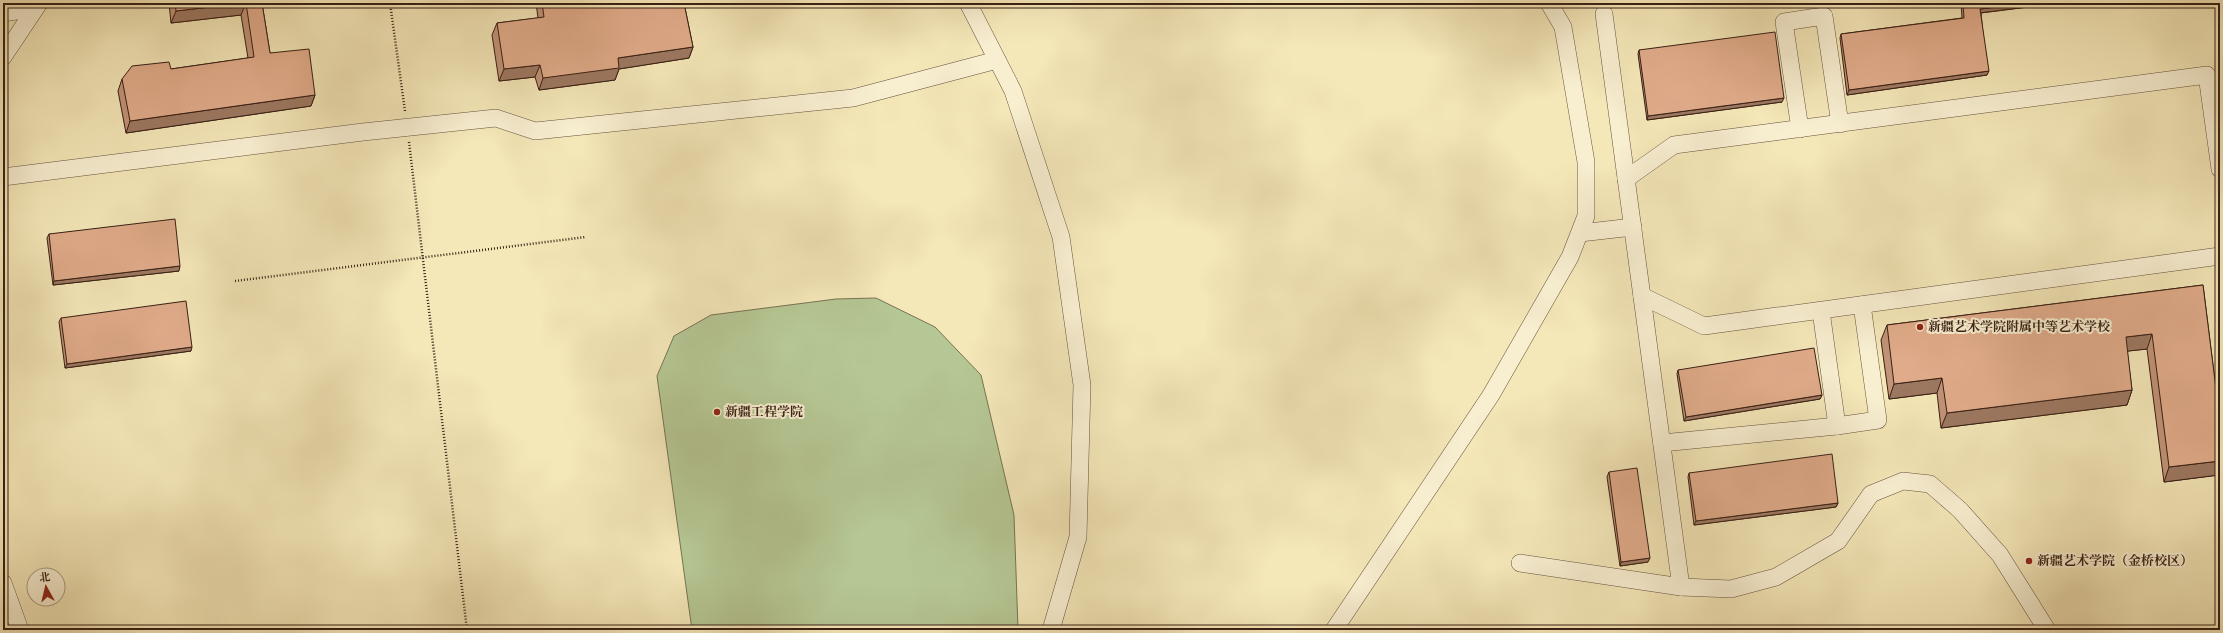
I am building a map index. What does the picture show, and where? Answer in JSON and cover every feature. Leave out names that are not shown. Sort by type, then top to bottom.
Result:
[{"type":"street","points":[[968,3],[1013,91],[1061,237],[1082,385],[1078,537],[1051,630]]},
{"type":"street","points":[[1334,630],[1491,395],[1570,257],[1586,216],[1586,162],[1564,27],[1549,3]]},
{"type":"street","points":[[3,13],[37,6]]},
{"type":"street","points":[[3,57],[37,6]]},
{"type":"street","points":[[1604,14],[1681,587]]},
{"type":"street","points":[[1800,129],[1784,22],[1824,16],[1840,124]]},
{"type":"street","points":[[3,177],[496,118],[535,130],[853,98],[997,60]]},
{"type":"street","points":[[1626,179],[1674,145],[2207,75],[2220,169]]},
{"type":"street","points":[[1580,233],[1632,227]]},
{"type":"street","points":[[1642,296],[1704,326],[2220,256]]},
{"type":"street","points":[[1662,443],[1837,426],[1878,420],[1862,305]]},
{"type":"street","points":[[1820,310],[1837,426]]},
{"type":"street","points":[[1520,563],[1681,587],[1730,589],[1776,577],[1838,541],[1871,494],[1903,481],[1930,484],[1960,510],[2000,555],[2046,630]]},
{"type":"street","points":[[3,583],[20,630]]},
{"type":"path","points":[[390,3],[408,128],[467,630]]},
{"type":"path","points":[[235,281],[586,237]]},
{"type":"path","points":[[520,630],[525,630]]},
{"type":"green space","points":[[876,298],[935,327],[981,375],[1014,515],[1018,629],[692,630],[657,376],[674,336],[711,315],[836,299]]},
{"type":"building","points":[[175,3],[244,3],[176,11]]},
{"type":"building","points":[[246,3],[262,3],[270,53],[309,49],[315,95],[130,121],[122,79],[132,66],[169,62],[171,69],[254,57]]},
{"type":"building","points":[[542,3],[684,3],[693,47],[618,58],[619,68],[543,78],[540,65],[504,69],[497,23],[544,17]]},
{"type":"building","points":[[1963,3],[2029,3],[1980,9],[1989,71],[1849,90],[1841,34],[1964,18]]},
{"type":"building","points":[[1775,32],[1784,98],[1648,116],[1639,50]]},
{"type":"building","points":[[175,219],[180,266],[54,281],[49,234]]},
{"type":"building","points":[[2203,285],[2220,421],[2220,461],[2169,467],[2152,334],[2126,337],[2132,390],[1947,413],[1942,378],[1894,384],[1887,325]]},
{"type":"building","points":[[186,301],[192,347],[67,364],[61,318]]},
{"type":"building","points":[[1814,348],[1822,395],[1686,417],[1678,370]]},
{"type":"building","points":[[1832,454],[1838,503],[1696,521],[1689,473]]},
{"type":"building","points":[[1637,468],[1650,558],[1621,562],[1609,472]]},
{"type":"place","name":"新疆艺术学院附属中等艺术学校","points":[[1920,327]]},
{"type":"place","name":"新疆工程学院","points":[[717,412]]},
{"type":"place","name":"新疆艺术学院（金桥校区）","points":[[2029,561]]}]
